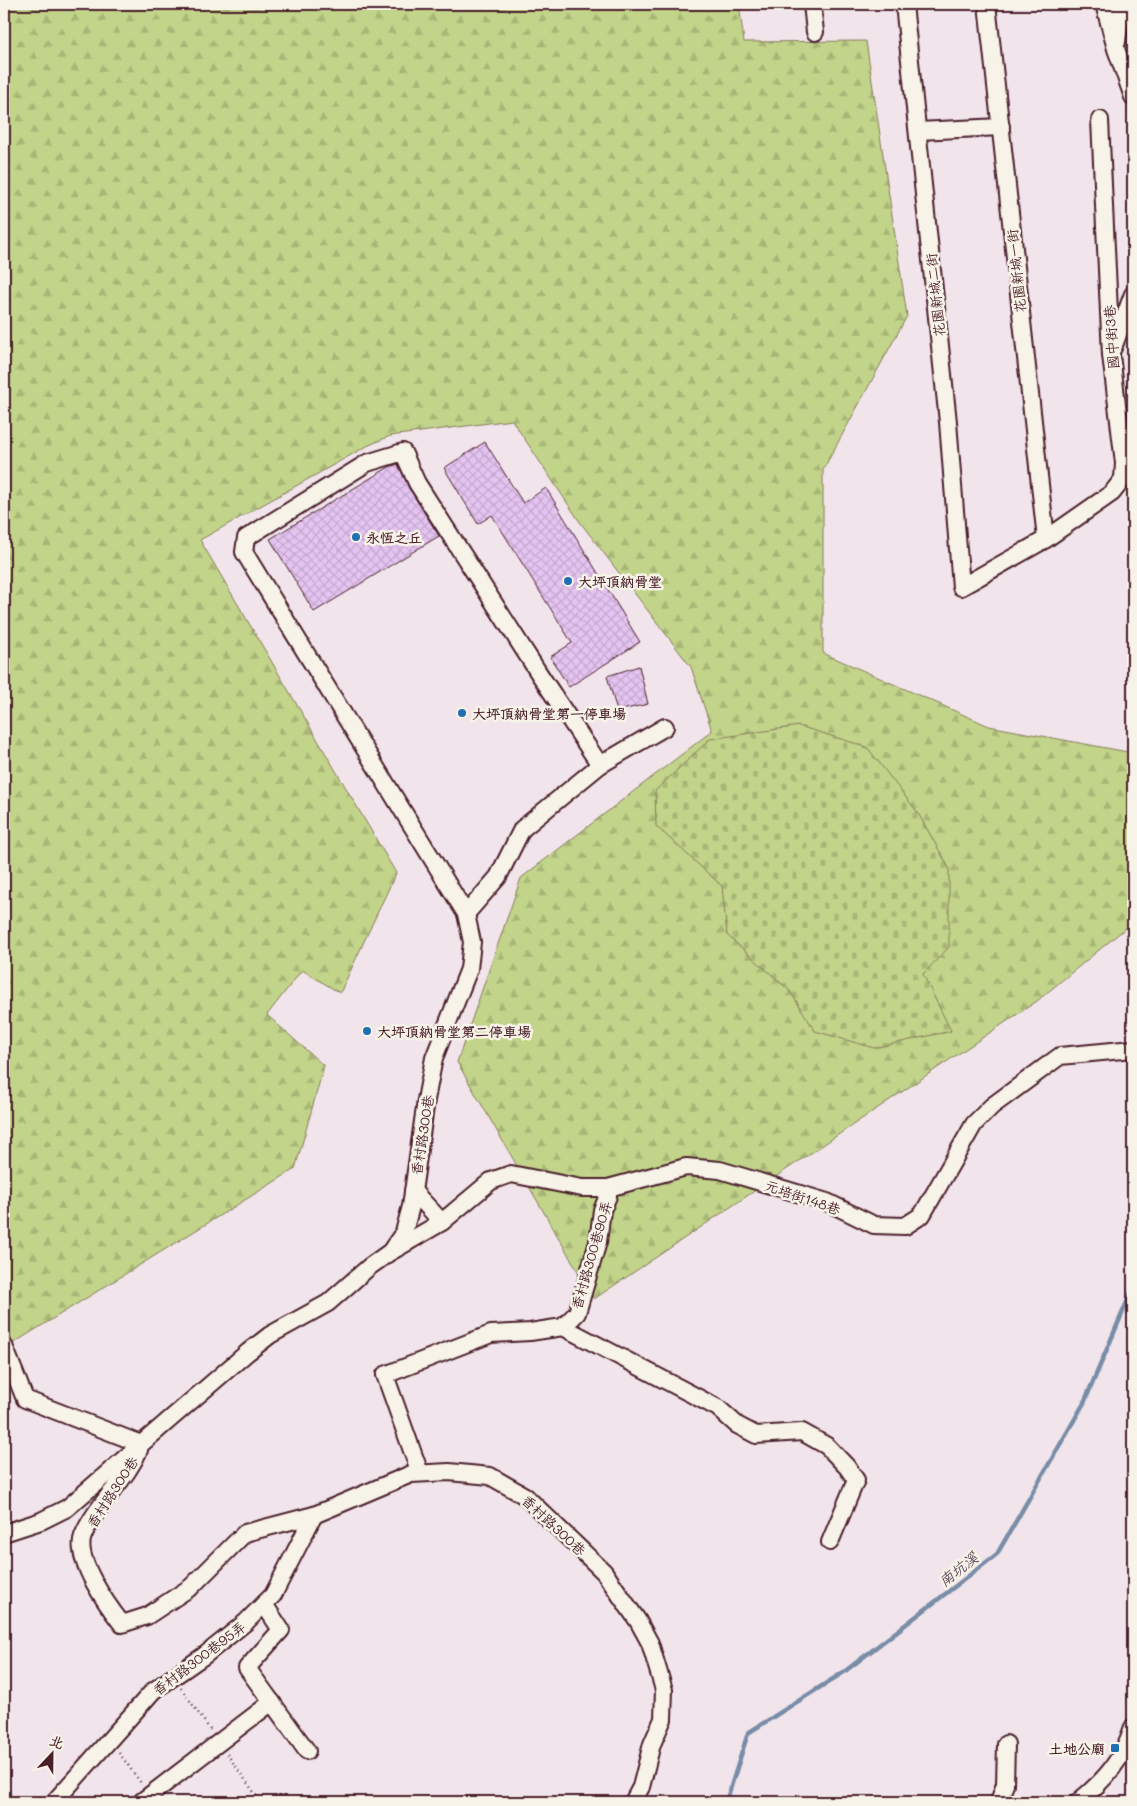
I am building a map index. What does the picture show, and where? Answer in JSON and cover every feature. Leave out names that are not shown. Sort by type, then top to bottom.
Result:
[{"type":"street","points":[[812,4],[815,32]]},
{"type":"street","name":"花園新城二街","points":[[904,4],[948,422],[961,587]]},
{"type":"street","name":"花園新城一街","points":[[987,4],[1046,539]]},
{"type":"street","points":[[1104,4],[1116,49],[1133,97]]},
{"type":"street","points":[[1116,49],[1122,4]]},
{"type":"street","name":"國中街3巷","points":[[961,587],[1046,539],[1112,493],[1123,479],[1124,463],[1111,355],[1100,120]]},
{"type":"street","points":[[918,131],[1001,127]]},
{"type":"street","points":[[1111,355],[1133,294]]},
{"type":"street","name":"香村路300巷","points":[[600,765],[540,675],[418,483],[402,452],[367,463],[246,538],[244,552],[466,914],[472,942],[469,969],[434,1058],[411,1206],[404,1232],[390,1252],[369,1267],[328,1303],[270,1335],[255,1346],[141,1444],[133,1464],[99,1509],[82,1537],[83,1561],[108,1606],[122,1624],[147,1616],[191,1587],[245,1532],[314,1515],[410,1474],[449,1472],[490,1476],[525,1496],[604,1572],[638,1621],[650,1644],[664,1690],[662,1719],[633,1802]]},
{"type":"street","points":[[466,914],[498,876],[522,829],[600,765],[665,727]]},
{"type":"street","name":"元培街148巷","points":[[390,1252],[442,1222],[491,1181],[511,1174],[582,1188],[608,1188],[686,1167],[720,1170],[827,1202],[874,1226],[905,1226],[922,1215],[974,1124],[992,1106],[1060,1056],[1133,1049]]},
{"type":"street","name":"香村路300巷90弄","points":[[563,1327],[577,1313],[598,1242],[602,1210],[608,1196],[608,1188]]},
{"type":"street","points":[[413,1191],[442,1222]]},
{"type":"street","points":[[420,1473],[385,1375],[491,1334],[530,1332],[563,1327],[718,1408],[737,1425],[756,1435],[802,1432],[827,1446],[847,1467],[856,1480],[830,1542]]},
{"type":"street","points":[[4,1346],[25,1399],[141,1444],[67,1508],[41,1521],[4,1533]]},
{"type":"street","name":"香村路300巷95弄","points":[[55,1802],[153,1691],[205,1655],[246,1622],[273,1595],[314,1515]]},
{"type":"street","points":[[264,1604],[282,1630],[247,1668],[307,1751]]},
{"type":"street","points":[[146,1798],[272,1702]]},
{"type":"street","points":[[1078,1802],[1101,1783],[1115,1764],[1128,1742],[1133,1727]]},
{"type":"street","points":[[999,1802],[1005,1784],[1006,1744]]},
{"type":"path","points":[[110,1740],[146,1798]]},
{"type":"green space","points":[[4,4],[739,4],[744,42],[866,41],[907,316],[823,470],[823,653],[989,726],[1133,753],[1133,922],[1037,1001],[594,1299],[457,1062],[521,878],[712,731],[691,667],[580,522],[512,420],[390,436],[367,446],[200,540],[396,873],[340,993],[302,970],[267,1015],[324,1066],[295,1169],[4,1349]]},
{"type":"green space","points":[[799,726],[867,747],[918,813],[949,868],[949,947],[923,974],[951,1031],[874,1048],[815,1031],[790,991],[727,935],[722,886],[656,826],[655,791],[710,739]]},
{"type":"building","name":"大坪頂納骨堂","points":[[485,442],[523,503],[546,488],[640,642],[569,687],[550,657],[572,643],[492,515],[478,524],[444,468]]},
{"type":"building","name":"永恆之丘","points":[[398,464],[409,488],[439,536],[314,612],[270,539],[389,467]]},
{"type":"building","points":[[639,666],[648,704],[617,711],[607,676]]},
{"type":"waterway","name":"南坑溪","points":[[726,1802],[748,1733],[844,1672],[997,1554],[1084,1403],[1133,1288]]},
{"type":"place","name":"永恆之丘","points":[[356,537]]},
{"type":"place","name":"大坪頂納骨堂","points":[[568,581]]},
{"type":"place","name":"大坪頂納骨堂第一停車場","points":[[462,713]]},
{"type":"place","name":"大坪頂納骨堂第二停車場","points":[[367,1031]]},
{"type":"place","name":"土地公廟","points":[[1115,1748]]}]
